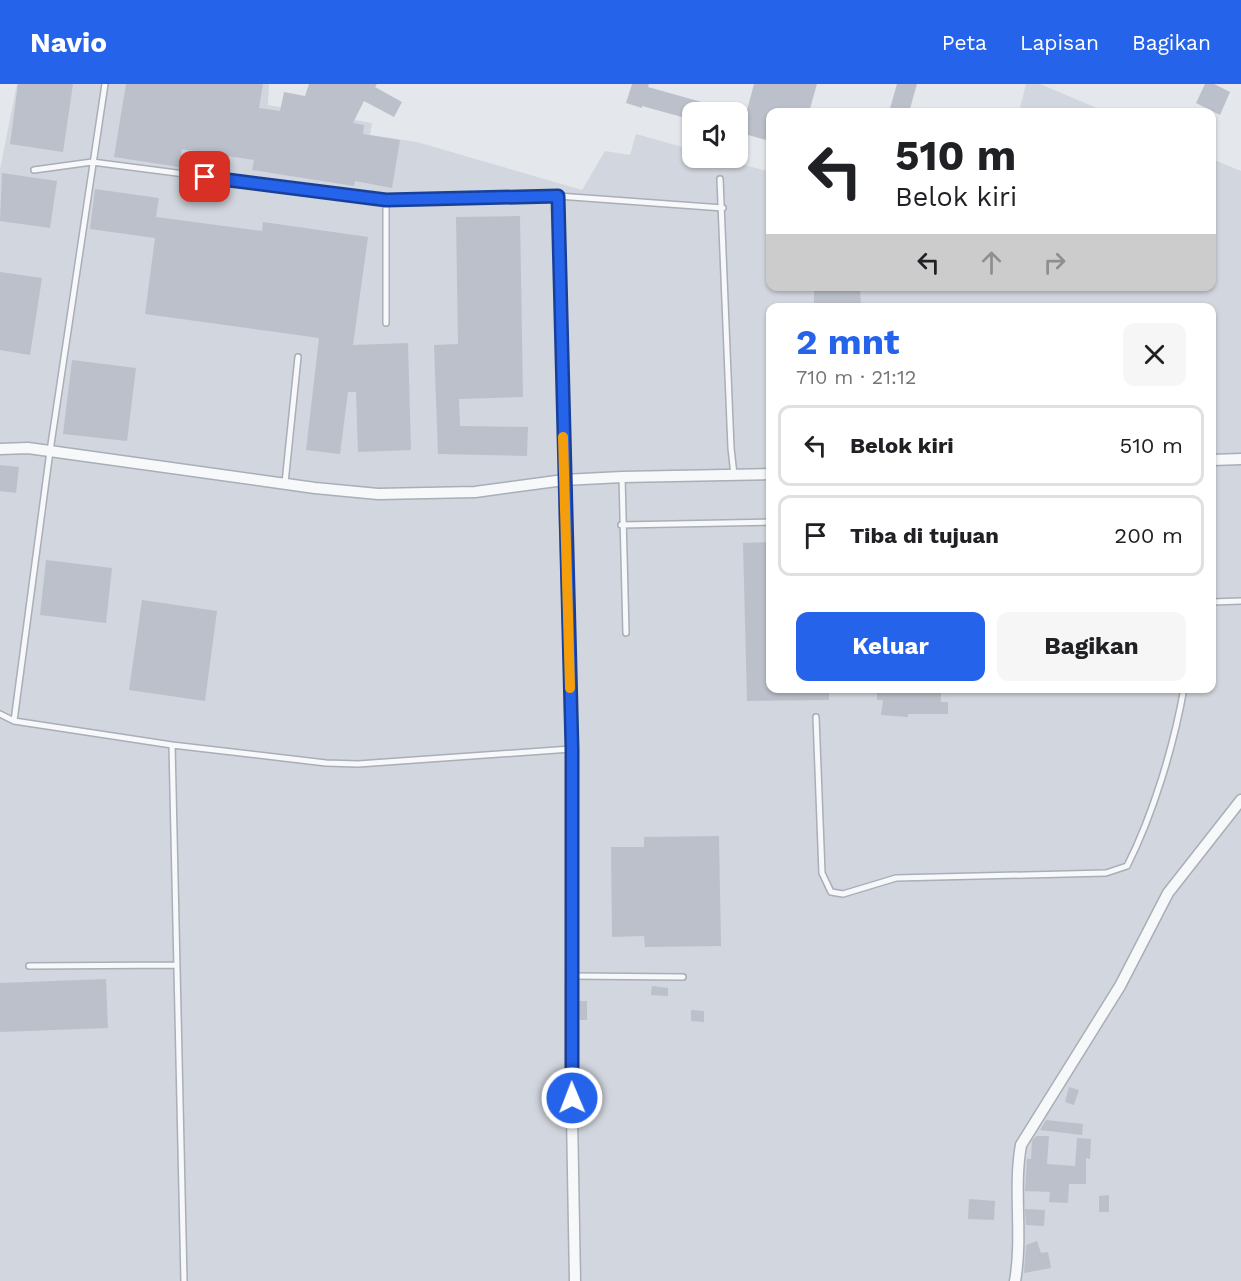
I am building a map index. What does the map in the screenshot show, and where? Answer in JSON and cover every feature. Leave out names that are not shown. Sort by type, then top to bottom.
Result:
[{"type":"street","points":[[0,449],[28,448],[378,494],[475,492],[564,480],[622,477],[766,474]]},
{"type":"street","points":[[1216,460],[1241,459]]},
{"type":"street","points":[[564,480],[572,749],[571,1060],[575,1281]]},
{"type":"street","points":[[1015,1281],[1018,1240],[1018,1163],[1021,1144],[1120,986],[1168,893],[1241,800]]},
{"type":"lane","points":[[14,721],[50,451],[105,84]]},
{"type":"lane","points":[[34,170],[92,162],[386,200],[558,196],[723,208]]},
{"type":"lane","points":[[720,179],[734,475]]},
{"type":"lane","points":[[558,196],[564,480]]},
{"type":"lane","points":[[386,200],[386,323]]},
{"type":"lane","points":[[285,483],[298,357]]},
{"type":"lane","points":[[622,477],[621,525],[626,633]]},
{"type":"lane","points":[[621,525],[766,522]]},
{"type":"lane","points":[[1216,602],[1241,601]]},
{"type":"lane","points":[[816,717],[822,873],[831,892],[843,894],[896,879],[1106,873],[1127,866],[1139,843],[1177,728],[1183,693]]},
{"type":"lane","points":[[0,714],[14,721],[172,745],[326,763],[358,764],[572,749]]},
{"type":"lane","points":[[172,745],[184,1281]]},
{"type":"lane","points":[[29,966],[177,965]]},
{"type":"lane","points":[[572,976],[682,977]]},
{"type":"shaded area","points":[[17,84],[269,84],[268,105],[372,123],[370,135],[417,142],[582,190],[605,151],[630,155],[636,134],[682,147],[682,168],[748,168],[748,166],[766,171],[766,291],[1216,291],[1216,161],[1241,171],[1241,1281],[0,1281],[0,169]]},
{"type":"shaded area","points":[[1026,84],[1040,84],[1097,108],[1020,108]]},
{"type":"building","points":[[18,84],[73,84],[63,152],[10,144]]},
{"type":"building","points":[[126,84],[263,84],[259,108],[280,111],[284,92],[305,96],[309,84],[377,84],[375,87],[402,102],[394,117],[364,101],[353,123],[364,125],[363,134],[400,140],[392,188],[355,181],[354,186],[252,170],[254,160],[182,149],[179,167],[114,157]]},
{"type":"building","points":[[632,84],[649,84],[648,87],[701,102],[682,102],[682,117],[626,103]]},
{"type":"building","points":[[754,84],[817,84],[810,108],[766,108],[766,140],[748,135],[748,106]]},
{"type":"building","points":[[897,84],[917,84],[910,108],[890,108]]},
{"type":"building","points":[[1205,84],[1214,84],[1230,92],[1220,115],[1216,113],[1216,108],[1206,108],[1196,103]]},
{"type":"building","points":[[2,173],[57,181],[50,228],[0,221]]},
{"type":"building","points":[[95,189],[159,198],[156,217],[262,231],[263,222],[368,237],[353,345],[408,343],[411,450],[358,452],[356,392],[348,392],[340,454],[306,450],[319,338],[145,314],[155,238],[90,229]]},
{"type":"building","points":[[520,216],[523,397],[459,399],[460,426],[528,427],[527,456],[438,454],[434,345],[458,344],[456,217]]},
{"type":"building","points":[[0,272],[42,278],[30,355],[0,350]]},
{"type":"building","points":[[814,291],[860,291],[861,303],[814,303]]},
{"type":"building","points":[[72,360],[136,368],[127,441],[63,434]]},
{"type":"building","points":[[0,465],[19,467],[16,493],[0,491]]},
{"type":"building","points":[[766,542],[766,693],[829,693],[829,700],[747,701],[743,543]]},
{"type":"building","points":[[46,560],[112,568],[106,623],[40,615]]},
{"type":"building","points":[[142,600],[217,611],[205,701],[129,690]]},
{"type":"building","points":[[877,693],[941,693],[941,702],[948,702],[948,714],[908,714],[908,717],[881,715],[883,700],[877,700]]},
{"type":"building","points":[[719,836],[721,946],[645,947],[644,936],[612,937],[611,847],[644,847],[644,837]]},
{"type":"building","points":[[106,979],[108,1028],[0,1032],[0,983]]},
{"type":"building","points":[[652,986],[668,988],[668,996],[651,995]]},
{"type":"building","points":[[579,1001],[587,1001],[587,1020],[579,1020]]},
{"type":"building","points":[[691,1010],[704,1011],[704,1022],[691,1021]]},
{"type":"building","points":[[1069,1087],[1079,1090],[1074,1105],[1065,1102]]},
{"type":"building","points":[[1046,1120],[1083,1124],[1082,1135],[1040,1130]]},
{"type":"building","points":[[1036,1136],[1049,1136],[1047,1164],[1075,1166],[1077,1138],[1091,1139],[1090,1159],[1086,1158],[1086,1184],[1069,1184],[1068,1203],[1049,1202],[1050,1192],[1025,1191],[1027,1159],[1031,1159],[1032,1141]]},
{"type":"building","points":[[1109,1195],[1109,1212],[1099,1212],[1099,1196]]},
{"type":"building","points":[[969,1199],[995,1201],[994,1220],[968,1219]]},
{"type":"building","points":[[1025,1209],[1045,1210],[1044,1226],[1026,1225]]},
{"type":"building","points":[[1037,1241],[1041,1253],[1048,1252],[1051,1268],[1024,1273],[1026,1245]]},
{"type":"slow traffic","points":[[563,437],[570,688]]},
{"type":"route","points":[[205,177],[386,200],[558,196],[572,749],[572,1098]]}]
